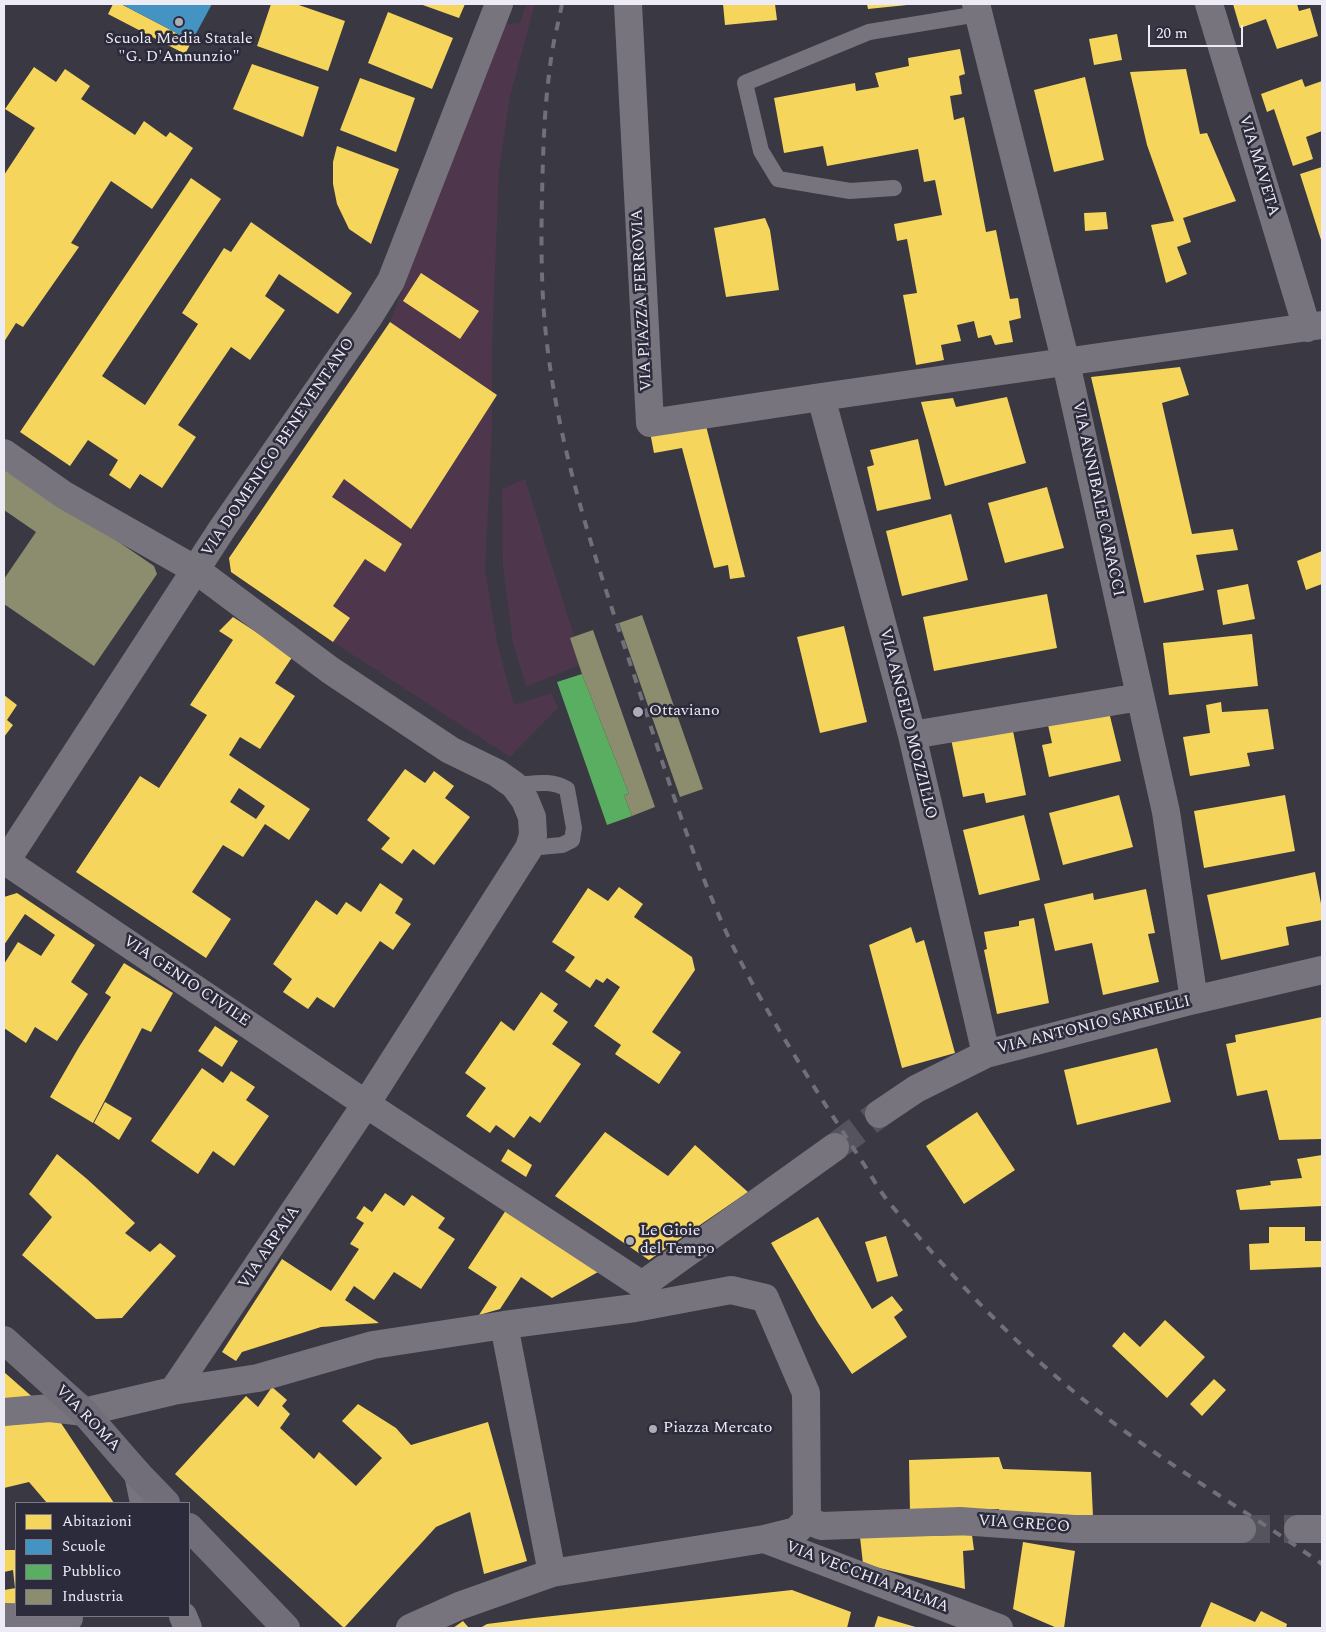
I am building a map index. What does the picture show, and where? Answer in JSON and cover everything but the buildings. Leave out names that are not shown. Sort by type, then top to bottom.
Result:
[{"type":"main road","name":"VIA ROMA","points":[[4,1340],[84,1412],[165,1502]]},
{"type":"main road","points":[[190,1528],[286,1628]]},
{"type":"street","name":"VIA DOMENICO BENEVENTANO","points":[[4,862],[222,529],[368,318],[391,281],[499,4]]},
{"type":"street","name":"VIA PIAZZA FERROVIA","points":[[628,4],[650,423],[821,397]]},
{"type":"street","name":"VIA MAVETA","points":[[821,397],[1314,326],[1209,4]]},
{"type":"street","name":"VIA ANNIBALE CARACCI","points":[[977,9],[1066,363],[1166,812],[1194,1000]]},
{"type":"street","name":"VIA ANGELO MOZZILLO","points":[[821,397],[912,735],[986,1054]]},
{"type":"street","points":[[4,453],[64,495],[196,570],[330,670],[450,750],[497,773],[514,785],[525,800],[532,817],[533,835],[529,848]]},
{"type":"street","points":[[912,735],[1140,697]]},
{"type":"street","name":"VIA ARPAIA","points":[[173,1391],[366,1104],[529,848]]},
{"type":"street","name":"VIA GENIO CIVILE","points":[[4,862],[366,1104],[639,1296]]},
{"type":"street","name":"VIA ANTONIO SARNELLI","points":[[879,1114],[916,1089],[986,1054],[1194,1000],[1322,970]]},
{"type":"street","points":[[639,1296],[835,1146]]},
{"type":"street","points":[[4,1412],[50,1408],[84,1412],[173,1391],[258,1378],[373,1345],[504,1325],[639,1296],[731,1290],[765,1298],[806,1393],[807,1520],[796,1531],[764,1539],[552,1573],[459,1606],[410,1628]]},
{"type":"street","points":[[504,1325],[552,1573]]},
{"type":"street","points":[[138,1474],[144,1502]]},
{"type":"street","name":"VIA GRECO","points":[[807,1520],[821,1526],[960,1521],[1074,1529],[1242,1529]]},
{"type":"street","name":"VIA VECCHIA PALMA","points":[[764,1539],[999,1628]]},
{"type":"street","points":[[4,1617],[69,1618]]},
{"type":"lane","points":[[894,188],[850,191],[778,179],[761,151],[745,83],[869,32],[977,9]]},
{"type":"lane","points":[[514,785],[552,783],[560,784],[567,789],[574,828],[572,840],[562,845],[529,848]]},
{"type":"shaded area","points":[[526,4],[535,4],[510,96],[499,170],[492,346],[492,430],[485,570],[497,642],[514,705],[551,693],[558,708],[510,757],[333,642],[231,572],[229,558],[390,322],[505,24],[520,23]]},
{"type":"shaded area","points":[[525,479],[574,636],[571,638],[579,665],[526,687],[513,643],[503,567],[502,489]]},
{"type":"tunnel","points":[[835,1147],[879,1114]]},
{"type":"tunnel","points":[[1242,1529],[1298,1529]]},
{"type":"railway","points":[[562,4],[552,51],[548,83],[542,181],[543,289],[545,326],[553,385],[570,467],[592,547],[664,768],[700,870],[728,936],[776,1026],[880,1191],[916,1235],[969,1293],[1054,1375],[1115,1424],[1322,1564]]},
{"type":"place","name":"Scuola Media Statale \"G. D'Annunzio\"","points":[[179,22]]},
{"type":"place","name":"Ottaviano","points":[[638,712]]},
{"type":"place","name":"Le Gioie del Tempo","points":[[630,1241]]},
{"type":"place","name":"Piazza Mercato","points":[[653,1429]]}]
